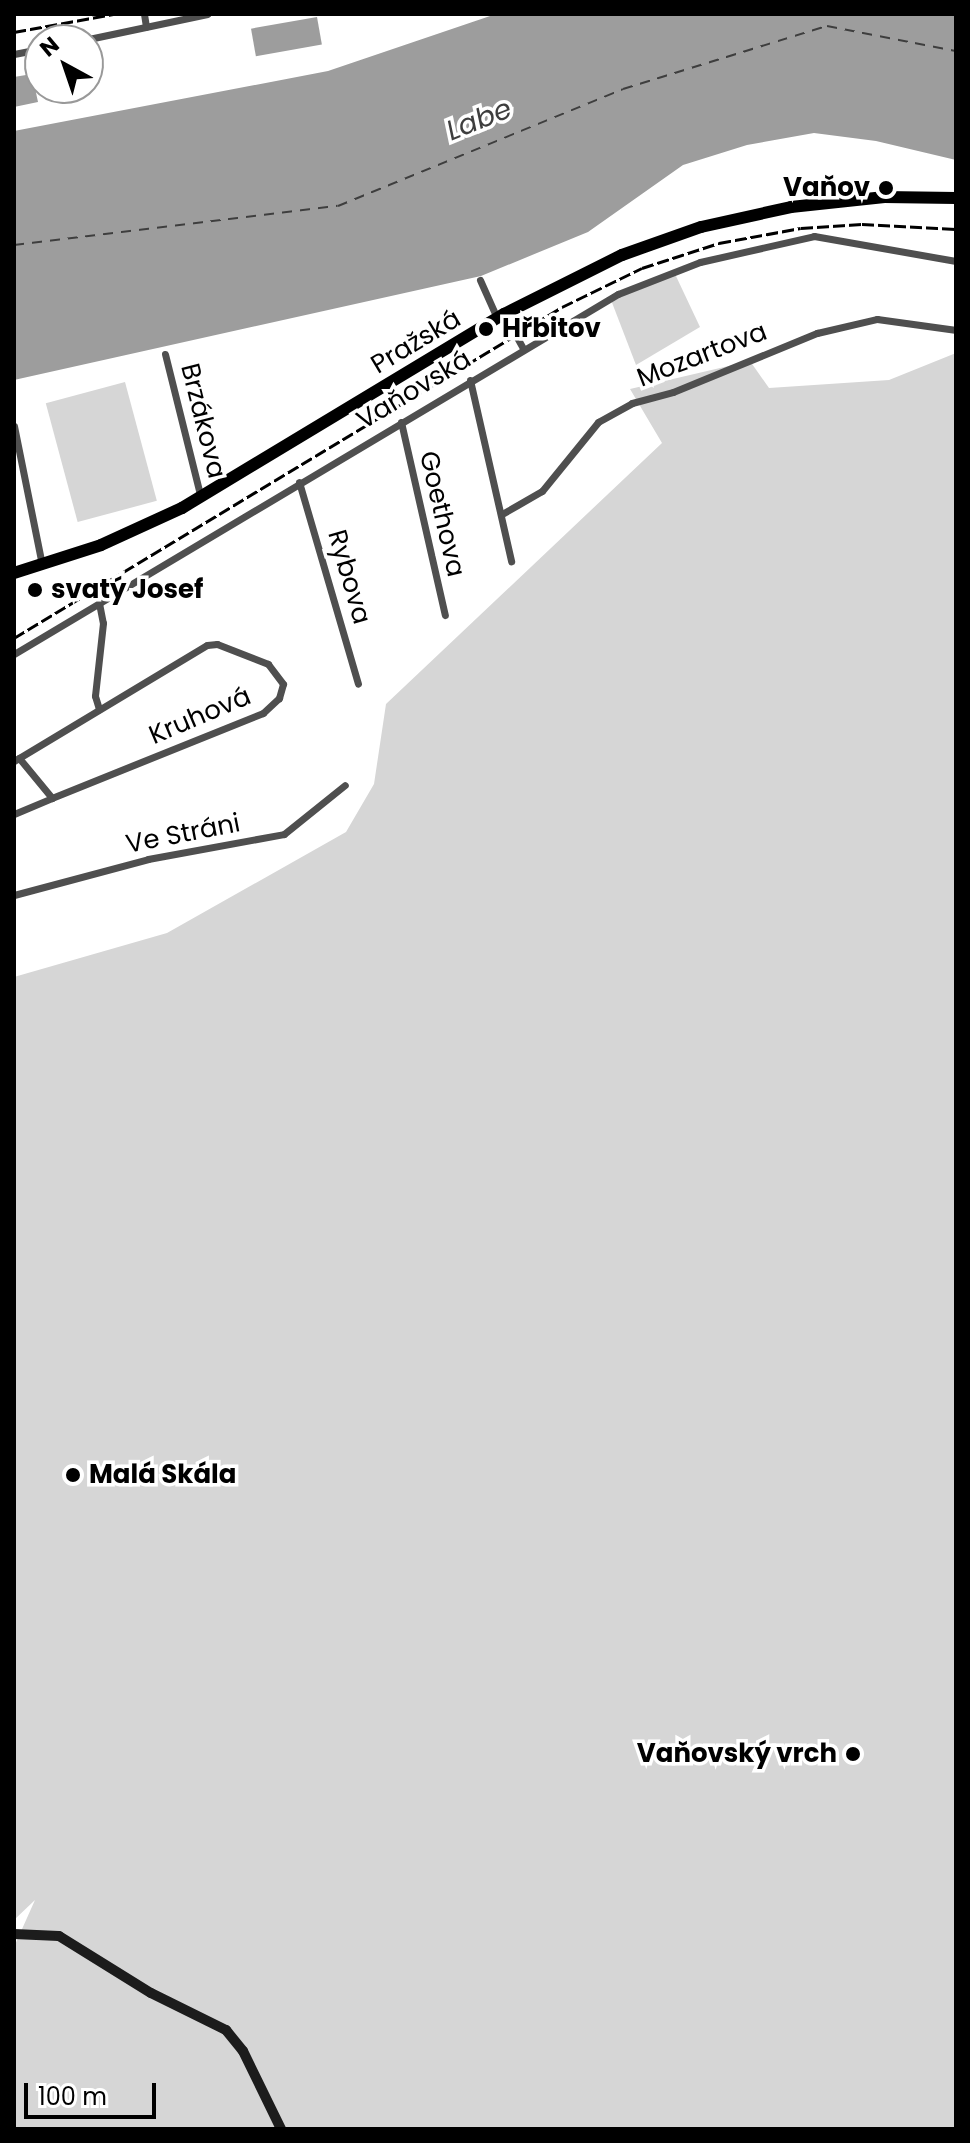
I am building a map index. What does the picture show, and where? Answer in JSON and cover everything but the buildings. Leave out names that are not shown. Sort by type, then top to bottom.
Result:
[{"type":"main road","name":"Pražská","points":[[14,573],[120,537],[201,498],[500,316],[599,264],[723,222],[839,200],[956,198]]},
{"type":"street","points":[[144,14],[146,27]]},
{"type":"street","points":[[104,36],[207,14]]},
{"type":"street","name":"Vaňovská","points":[[14,654],[618,294],[756,246],[814,236],[956,261]]},
{"type":"street","points":[[480,280],[523,348]]},
{"type":"street","name":"Mozartova","points":[[502,514],[542,491],[598,422],[632,403],[817,333],[877,319],[956,330]]},
{"type":"street","name":"Brzákova","points":[[165,354],[201,498]]},
{"type":"street","points":[[470,380],[511,561]]},
{"type":"street","name":"Goethova","points":[[401,422],[445,615]]},
{"type":"street","points":[[14,426],[42,565]]},
{"type":"street","name":"Rybova","points":[[299,482],[358,684]]},
{"type":"street","points":[[99,603],[103,623],[95,696],[99,709]]},
{"type":"street","name":"Kruhová","points":[[14,814],[263,713],[279,698],[283,684],[268,664],[212,644],[16,759],[52,798]]},
{"type":"street","name":"Ve Stráni","points":[[14,895],[148,859],[284,834],[345,785]]},
{"type":"street","points":[[14,1934],[59,1936],[151,1993],[226,2030],[243,2051],[281,2129]]},
{"type":"shaded area","points":[[675,274],[700,327],[636,365],[611,300]]},
{"type":"shaded area","points":[[956,353],[956,2129],[14,2129],[14,1947],[35,1900],[14,1920],[14,977],[167,933],[346,832],[374,784],[386,704],[662,443],[630,389],[750,361],[769,388],[889,380]]},
{"type":"shaded area","points":[[125,382],[157,501],[78,522],[46,403]]},
{"type":"water","name":"Labe","points":[[496,14],[956,14],[956,160],[876,141],[814,133],[747,145],[683,165],[588,232],[481,276],[14,380],[14,131],[328,71]]},
{"type":"water","points":[[317,17],[322,45],[256,56],[251,29]]},
{"type":"water","points":[[24,75],[24,104],[28,104],[14,107],[14,77]]},
{"type":"ferry route","points":[[14,245],[338,206],[623,89],[827,26],[956,51]]},
{"type":"railway","points":[[14,32],[113,14]]},
{"type":"railway","points":[[14,638],[562,307],[642,268],[719,243],[801,228],[862,224],[956,229]]},
{"type":"place","name":"Vaňov","points":[[886,188]]},
{"type":"place","name":"Hřbitov","points":[[486,329]]},
{"type":"place","name":"svatý Josef","points":[[35,590]]},
{"type":"place","name":"Malá Skála","points":[[73,1475]]},
{"type":"place","name":"Vaňovský vrch","points":[[853,1754]]}]
